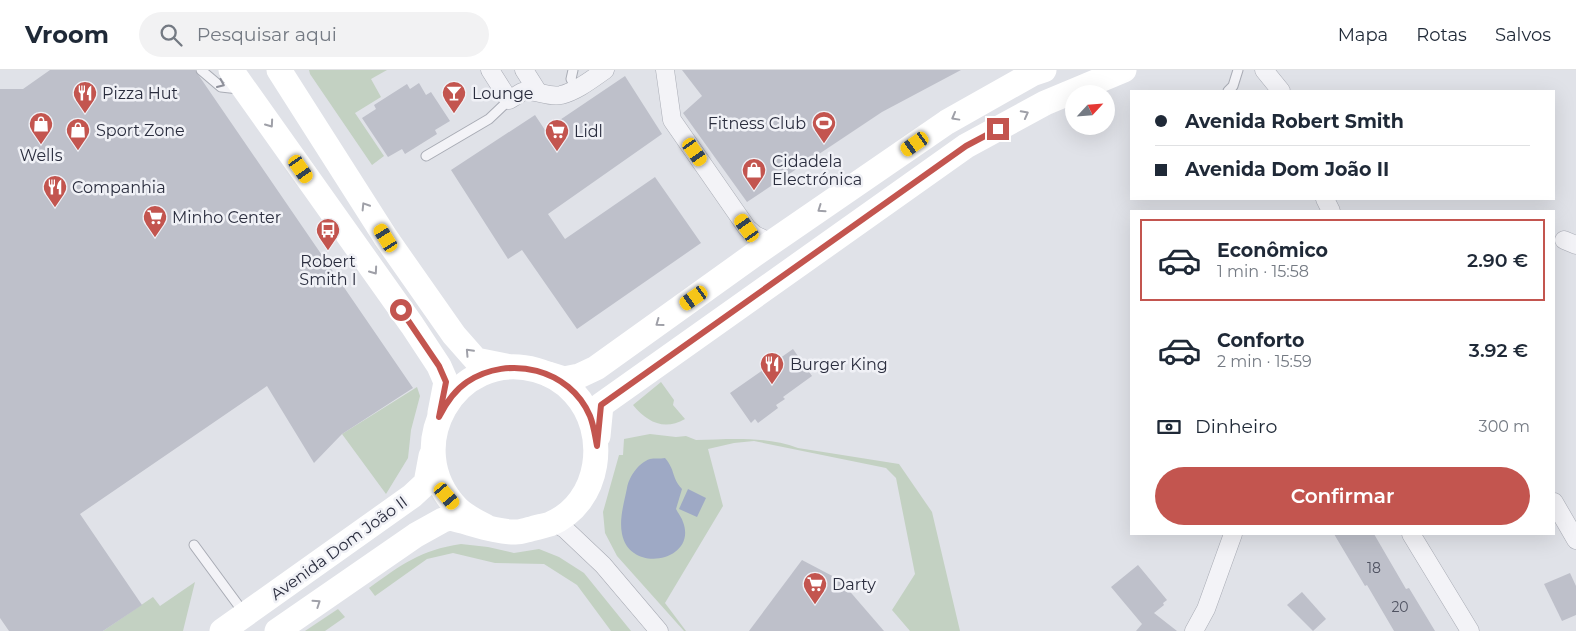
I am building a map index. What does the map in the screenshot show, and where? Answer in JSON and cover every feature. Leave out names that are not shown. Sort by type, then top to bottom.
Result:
[{"type":"main road","points":[[231,70],[439,366],[446,382],[432,448],[439,481],[447,496],[464,514],[485,526],[504,531],[518,532],[550,524],[562,517],[576,505],[584,493],[592,477],[595,465],[601,405],[966,146],[1045,103],[1124,70]]},
{"type":"main road","points":[[279,70],[386,238],[454,335],[476,360],[529,368],[564,379],[579,376],[596,368],[764,248],[947,122],[1032,74],[1044,70]]},
{"type":"main road","points":[[439,417],[457,390],[467,382],[489,371],[514,367]]},
{"type":"main road","points":[[544,372],[558,379],[579,398],[589,415],[597,446]]},
{"type":"main road","name":"Avenida Dom João II","points":[[222,631],[392,511],[426,483],[432,448]]},
{"type":"main road","name":"Avenida Dom João II","points":[[277,631],[416,536],[443,520],[450,518],[485,526]]},
{"type":"street","points":[[490,70],[508,100],[524,92],[538,92],[548,96],[562,95],[605,70]]},
{"type":"street","points":[[524,70],[538,92]]},
{"type":"street","points":[[665,70],[672,120],[747,228],[764,248]]},
{"type":"street","points":[[1264,70],[1280,90]]},
{"type":"street","points":[[1279,70],[1281,90]]},
{"type":"street","points":[[592,477],[577,514],[583,532],[603,565]]},
{"type":"street","points":[[1555,504],[1576,540]]},
{"type":"street","points":[[550,524],[566,529],[603,565],[659,631]]},
{"type":"street","points":[[1194,631],[1206,609],[1233,535]]},
{"type":"street","points":[[1412,535],[1470,631]]},
{"type":"lane","points":[[201,70],[221,87],[246,90]]},
{"type":"lane","points":[[573,70],[571,79],[576,88]]},
{"type":"lane","points":[[1229,90],[1233,86],[1238,70]]},
{"type":"lane","points":[[426,156],[489,118],[508,100]]},
{"type":"lane","points":[[194,545],[245,615]]},
{"type":"green space","points":[[309,70],[387,70],[371,79],[381,97],[355,113],[384,156],[372,165]]},
{"type":"green space","points":[[661,382],[674,400],[673,405],[685,419],[670,424],[656,423],[644,416],[633,405]]},
{"type":"green space","points":[[417,387],[420,396],[411,430],[408,458],[386,494],[342,434]]},
{"type":"green space","points":[[650,434],[676,437],[686,436],[696,440],[761,440],[798,448],[899,464],[932,512],[960,631],[910,631],[892,610],[915,574],[896,478],[886,468],[754,441],[708,449],[723,506],[665,603],[686,631],[684,631],[617,556],[605,533],[603,512],[619,455],[623,455],[624,439]]},
{"type":"green space","points":[[461,544],[488,547],[514,553],[539,549],[559,557],[584,573],[631,631],[611,631],[577,585],[544,564],[495,563],[453,553],[427,559],[375,596],[369,588],[422,554]]},
{"type":"green space","points":[[195,582],[183,631],[103,631],[153,597],[160,606]]},
{"type":"green space","points":[[338,609],[345,617],[325,631],[305,631]]},
{"type":"water","points":[[665,458],[682,489],[676,509],[682,520],[685,535],[681,546],[672,554],[661,558],[649,559],[637,555],[628,547],[622,534],[622,511],[628,484],[635,471],[650,459]]},
{"type":"water","points":[[688,489],[706,498],[697,517],[679,509]]},
{"type":"building","name":"Minho Center","points":[[50,70],[195,70],[413,388],[342,434],[314,463],[267,386],[80,514],[142,605],[103,631],[9,631],[0,618],[0,89],[23,89]]},
{"type":"building","points":[[682,70],[961,70],[882,112],[747,202],[683,113],[702,96]]},
{"type":"building","points":[[625,76],[662,134],[548,214],[565,239],[655,177],[701,243],[577,329],[522,250],[508,259],[451,170],[535,115],[545,130]]},
{"type":"building","points":[[419,83],[426,95],[431,92],[450,121],[435,130],[437,134],[405,154],[402,149],[388,157],[362,118],[376,109],[374,105],[407,84],[410,89]]},
{"type":"building","name":"Burger King","points":[[793,349],[812,376],[783,397],[785,399],[776,405],[778,408],[758,423],[755,419],[751,423],[730,393]]},
{"type":"building","points":[[1335,535],[1375,535],[1406,589],[1409,588],[1435,631],[1394,631],[1367,585],[1365,586]]},
{"type":"building","name":"Darty","points":[[802,560],[840,580],[884,631],[749,631]]},
{"type":"building","points":[[1138,565],[1167,600],[1154,613],[1177,631],[1136,631],[1142,624],[1111,587]]},
{"type":"building","points":[[1570,573],[1576,586],[1576,615],[1562,621],[1544,584]]},
{"type":"building","points":[[1302,592],[1326,619],[1313,631],[1287,605]]},
{"type":"place","name":"Pizza Hut","points":[[85,114]]},
{"type":"place","name":"Lounge","points":[[454,114]]},
{"type":"place","name":"Fitness Club","points":[[824,144]]},
{"type":"place","name":"Wells","points":[[41,145]]},
{"type":"place","name":"Sport Zone","points":[[78,151]]},
{"type":"place","name":"Lidl","points":[[557,152]]},
{"type":"place","name":"Cidadela Electrónica","points":[[754,191]]},
{"type":"place","name":"Companhia","points":[[55,208]]},
{"type":"place","name":"Minho Center","points":[[155,238]]},
{"type":"place","name":"Robert Smith I","points":[[328,251]]},
{"type":"place","name":"Burger King","points":[[772,385]]},
{"type":"place","name":"Darty","points":[[815,605]]},
{"type":"route","points":[[401,310],[439,366],[446,382],[439,417],[457,390],[483,373],[514,367],[529,368],[544,372],[558,379],[579,398],[594,427],[597,446],[601,405],[966,146],[998,129]]}]
